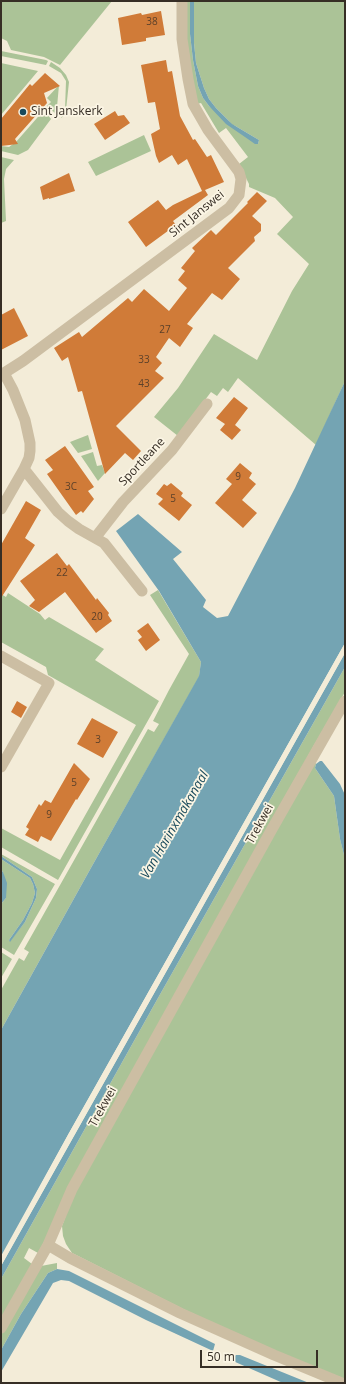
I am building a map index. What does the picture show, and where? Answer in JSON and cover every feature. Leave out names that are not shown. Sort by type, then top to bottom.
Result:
[{"type":"street","name":"Sint Janswei","points":[[3,374],[23,361],[229,208],[238,195],[241,179],[239,172],[208,130],[193,104],[182,39],[182,1]]},
{"type":"street","points":[[1,509],[24,469],[29,458],[30,451],[28,432],[19,406],[3,374]]},
{"type":"street","name":"Sportleane","points":[[95,538],[123,502],[172,450],[207,404]]},
{"type":"street","points":[[24,469],[68,521],[79,530],[104,543],[142,592]]},
{"type":"street","points":[[1,656],[49,683],[1,767]]},
{"type":"street","name":"Trekwei","points":[[1,1328],[48,1245],[72,1189],[272,829],[345,701]]},
{"type":"street","points":[[48,1245],[70,1258],[180,1313],[281,1358],[342,1383]]},
{"type":"green space","points":[[1,1],[112,1],[60,65],[44,57],[11,50],[7,41],[1,38]]},
{"type":"green space","points":[[185,1],[190,1],[190,34],[198,86],[203,98],[209,106],[231,123],[209,99],[196,63],[194,43],[194,1],[345,1],[345,381],[316,445],[238,378],[228,392],[223,388],[217,396],[211,392],[178,436],[154,417],[178,388],[214,334],[257,360],[292,291],[309,264],[277,234],[293,217],[275,198],[249,187],[239,164],[248,157],[226,128],[219,133],[201,103],[197,104],[187,53]],"holes":[[[233,125],[259,140],[258,144]]]},
{"type":"green space","points":[[1,51],[48,61],[46,65],[1,56]]},
{"type":"green space","points":[[51,62],[60,68],[66,75],[69,82],[65,115],[61,118],[65,109],[66,81],[61,73],[49,66]]},
{"type":"green space","points":[[1,63],[38,71],[1,115]]},
{"type":"green space","points":[[59,85],[55,113],[47,106],[51,102],[47,98]]},
{"type":"green space","points":[[44,110],[51,119],[28,150],[18,155],[1,151],[1,146],[9,147],[16,142]]},
{"type":"green space","points":[[144,135],[151,151],[96,176],[88,162]]},
{"type":"green space","points":[[1,157],[14,160],[6,169],[4,179],[6,221],[1,223]]},
{"type":"green space","points":[[88,435],[92,449],[78,453],[70,442]]},
{"type":"green space","points":[[93,452],[97,466],[102,465],[105,473],[98,481],[81,456]]},
{"type":"green space","points":[[158,590],[201,662],[199,677],[1,1030],[1,990],[19,958],[24,961],[29,952],[24,949],[148,729],[154,732],[159,724],[153,721],[189,654],[150,595]]},
{"type":"green space","points":[[8,593],[40,614],[45,620],[49,617],[104,649],[95,660],[159,701],[58,880],[1,847],[1,828],[60,860],[136,725],[48,675],[46,667],[1,642],[1,594],[6,597]]},
{"type":"green space","points":[[345,667],[345,692],[313,747],[38,1253],[29,1248],[24,1258],[32,1264],[1,1319],[1,1279]]},
{"type":"green space","points":[[315,762],[315,768],[334,796],[340,839],[345,859],[345,1379],[286,1356],[183,1309],[72,1253],[63,1236],[62,1226],[75,1191]]},
{"type":"green space","points":[[1,854],[55,884],[14,955],[1,947],[1,904],[6,898],[3,872],[1,870],[1,859],[30,878],[35,893],[32,903],[23,920],[9,940],[10,941],[25,922],[36,898],[37,889],[32,877],[1,856]]},
{"type":"green space","points":[[1,952],[12,959],[1,978]]},
{"type":"green space","points":[[57,1263],[57,1269],[48,1273],[21,1314],[1,1350],[1,1335],[41,1266]]},
{"type":"water","points":[[190,1],[194,1],[194,43],[196,63],[209,99],[232,124],[259,140],[258,144],[255,144],[226,124],[203,98],[198,86],[193,60],[190,34]]},
{"type":"water","name":"Van Harinxmakanaal","points":[[345,381],[345,643],[1,1256],[1,1030],[199,676],[201,662],[159,591],[116,531],[138,514],[182,552],[173,559],[206,600],[203,607],[217,618],[228,616],[295,488]]},
{"type":"water","points":[[345,653],[345,667],[1,1279],[1,1266]]},
{"type":"water","points":[[322,761],[340,784],[345,795],[345,859],[340,839],[334,796],[315,768],[316,764]]},
{"type":"water","points":[[1,856],[32,877],[37,889],[36,898],[25,922],[10,942],[9,940],[23,920],[32,903],[35,893],[30,878],[1,859]]},
{"type":"water","points":[[1,870],[7,883],[6,898],[1,904]]},
{"type":"water","points":[[57,1269],[69,1271],[215,1344],[213,1351],[146,1320],[69,1281],[61,1280],[53,1283],[1,1372],[1,1350],[21,1314],[48,1273]]},
{"type":"water","points":[[236,1355],[240,1355],[309,1383],[283,1383],[233,1361],[233,1358]]},
{"type":"pier","points":[[345,643],[345,647],[311,709],[70,1134],[7,1250],[1,1258],[69,1133]]},
{"type":"pier","points":[[345,651],[1,1266],[1,1262],[91,1100],[343,652]]},
{"type":"building","points":[[161,11],[165,35],[146,38],[146,41],[122,45],[118,18],[141,13],[142,15]]},
{"type":"building","points":[[166,60],[168,72],[172,71],[180,116],[193,140],[195,139],[207,157],[211,155],[224,182],[205,190],[208,195],[173,221],[176,225],[146,247],[128,222],[158,200],[166,210],[202,191],[187,159],[178,165],[172,155],[159,163],[156,156],[151,134],[160,129],[155,102],[148,103],[141,65]]},
{"type":"building","name":"Sint Janskerk","points":[[45,73],[60,86],[44,93],[47,103],[15,139],[18,144],[1,146],[1,119],[30,84],[32,86]]},
{"type":"building","points":[[115,111],[118,116],[124,115],[130,123],[105,140],[94,124]]},
{"type":"building","points":[[69,173],[75,191],[43,200],[40,187]]},
{"type":"building","points":[[257,192],[267,201],[252,216],[261,224],[261,231],[254,237],[255,241],[228,268],[240,279],[222,300],[212,293],[187,324],[193,328],[180,347],[169,338],[156,357],[162,363],[155,371],[164,378],[116,426],[141,451],[133,460],[125,453],[105,474],[82,391],[78,392],[68,357],[62,361],[54,348],[79,332],[82,337],[128,298],[132,302],[144,289],[169,311],[187,288],[178,280],[185,271],[181,268],[195,251],[192,248],[211,230],[216,235]]},
{"type":"building","points":[[14,308],[28,336],[1,350],[1,315]]},
{"type":"building","points":[[234,397],[248,408],[235,425],[241,430],[232,440],[220,430],[225,424],[216,418]]},
{"type":"building","points":[[65,446],[94,487],[88,491],[94,499],[83,513],[81,511],[76,515],[47,474],[53,470],[45,460]]},
{"type":"building","points":[[240,463],[252,473],[249,478],[256,484],[242,500],[257,513],[243,528],[215,503],[232,484],[226,479]]},
{"type":"building","points":[[171,483],[183,493],[181,496],[192,505],[179,521],[158,504],[163,499],[156,494],[164,484],[167,486]]},
{"type":"building","points":[[26,501],[41,510],[25,538],[35,545],[1,598],[1,545]]},
{"type":"building","points":[[57,553],[67,566],[69,564],[96,600],[97,598],[109,613],[108,615],[112,621],[96,633],[65,592],[39,612],[29,606],[35,600],[20,581]]},
{"type":"building","points":[[148,623],[160,640],[146,651],[138,640],[142,637],[137,631]]},
{"type":"building","points":[[17,701],[27,707],[21,718],[11,712]]},
{"type":"building","points":[[92,718],[118,732],[103,758],[77,744]]},
{"type":"building","points":[[74,763],[90,779],[77,800],[76,799],[51,841],[41,836],[38,842],[25,835],[29,829],[26,827],[39,804],[41,806],[45,800],[51,803]]},
{"type":"place","name":"Sint Janskerk","points":[[23,112]]}]
